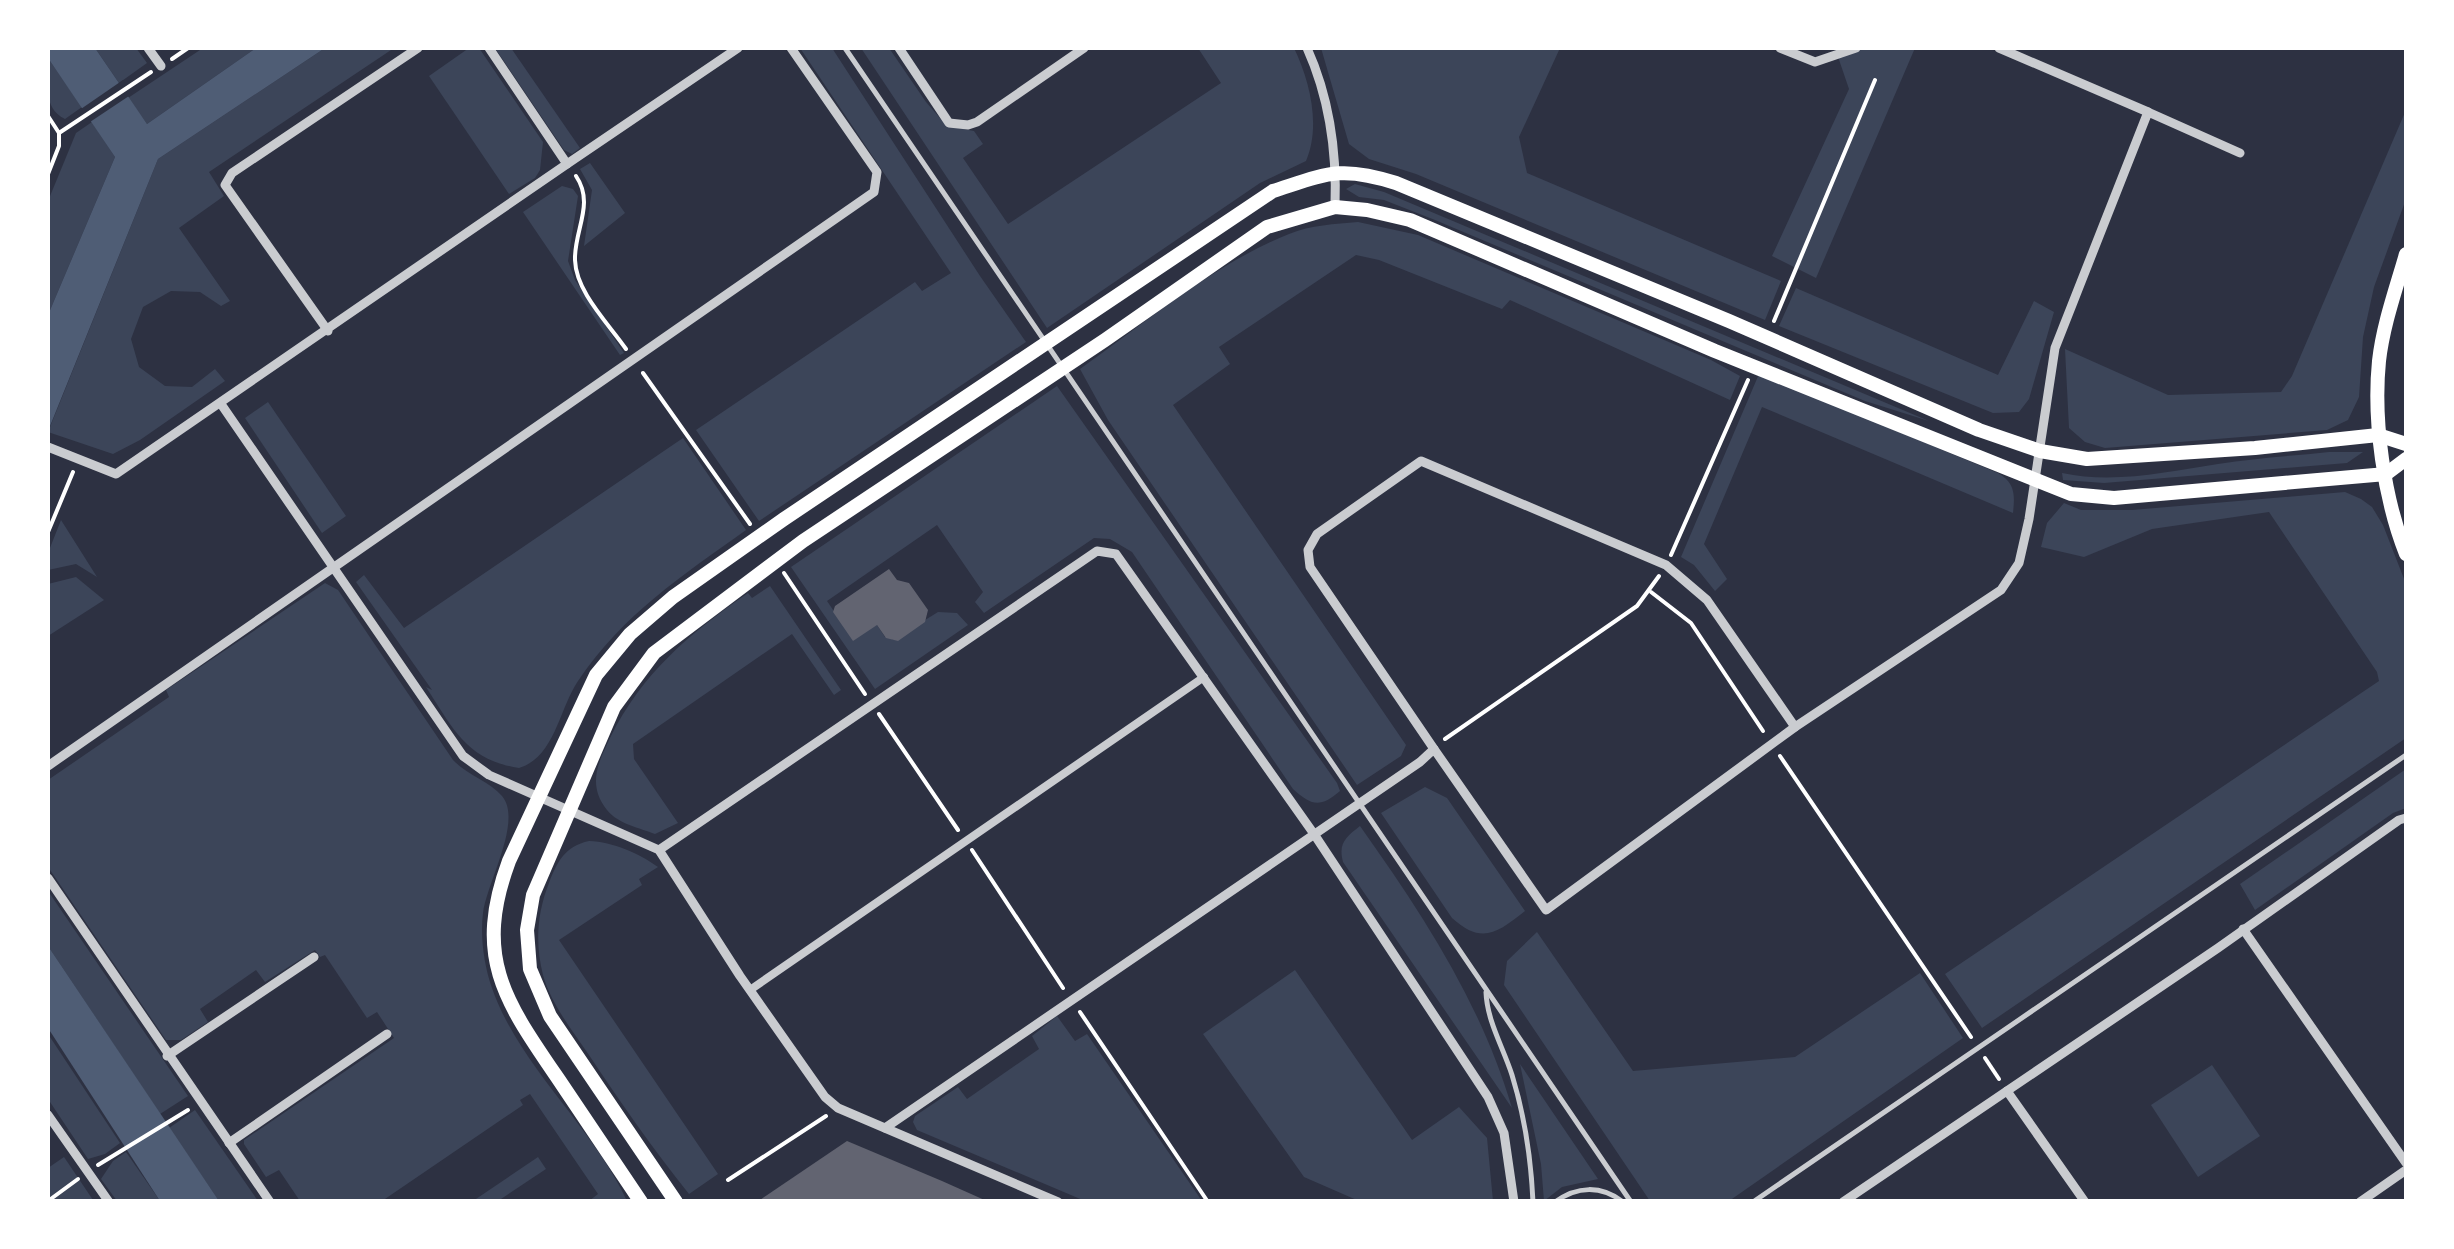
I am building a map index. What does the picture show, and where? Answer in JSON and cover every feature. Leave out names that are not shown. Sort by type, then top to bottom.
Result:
[{"type":"main road","points":[[640,1202],[520,1023],[500,982],[492,935],[496,904],[510,861],[596,675],[630,634],[673,598],[1273,190],[1336,171],[1396,183],[1979,430],[2040,451],[2087,459],[2378,435],[2406,444]]},
{"type":"main road","points":[[674,1199],[550,1016],[530,969],[527,930],[533,895],[614,707],[654,654],[742,584],[1106,340],[1267,226],[1335,207],[1410,220],[1786,380],[2071,494],[2114,498],[2386,474],[2406,459]]},
{"type":"main road","points":[[2406,254],[2379,361],[2378,435],[2406,554]]},
{"type":"street","points":[[148,48],[161,66]]},
{"type":"street","points":[[328,330],[225,185],[232,173],[418,48]]},
{"type":"street","points":[[489,48],[567,164]]},
{"type":"street","points":[[49,447],[116,474],[738,48]]},
{"type":"street","points":[[48,766],[874,192],[878,172],[791,48]]},
{"type":"street","points":[[899,48],[949,123],[968,125],[1084,48]]},
{"type":"street","points":[[1308,48],[1326,98],[1336,171],[1335,207]]},
{"type":"street","points":[[1780,48],[1815,62],[1856,48]]},
{"type":"street","points":[[1999,48],[2240,152]]},
{"type":"street","points":[[1795,727],[1707,600],[1666,564],[1421,461],[1317,534],[1308,550],[1310,567],[1546,910],[1795,727],[2002,590],[2019,563],[2036,481],[2055,348],[2148,112]]},
{"type":"street","points":[[221,404],[463,756],[489,775],[659,850],[750,990],[825,1097],[838,1108],[1058,1202]]},
{"type":"street","points":[[659,850],[1098,551],[1116,554],[1314,834],[1488,1098],[1504,1132],[1514,1202]]},
{"type":"street","points":[[750,990],[1204,677]]},
{"type":"street","points":[[885,1128],[1360,804],[1434,748]]},
{"type":"street","points":[[1843,1202],[2406,818]]},
{"type":"street","points":[[48,878],[270,1202]]},
{"type":"street","points":[[2243,929],[2406,1166],[2360,1202]]},
{"type":"street","points":[[168,1056],[314,957]]},
{"type":"street","points":[[229,1143],[387,1034]]},
{"type":"street","points":[[2007,1091],[2085,1202]]},
{"type":"street","points":[[48,1115],[109,1202]]},
{"type":"lane","points":[[844,48],[1631,1202]]},
{"type":"lane","points":[[1753,1202],[2406,755]]},
{"type":"lane","points":[[1486,989],[1487,1010],[1521,1103],[1533,1202]]},
{"type":"lane","points":[[1555,1202],[1570,1192],[1590,1189],[1610,1193],[1623,1202]]},
{"type":"path","points":[[1768,336],[1875,80]]},
{"type":"path","points":[[59,133],[133,84]]},
{"type":"path","points":[[48,116],[59,133],[60,146],[48,174]]},
{"type":"path","points":[[567,164],[583,187],[585,204],[575,260],[581,284],[756,532]]},
{"type":"path","points":[[1434,748],[1637,606],[1650,591],[1666,564],[1752,372]]},
{"type":"path","points":[[48,532],[79,459]]},
{"type":"path","points":[[776,562],[1208,1202]]},
{"type":"path","points":[[1650,591],[1691,623],[2007,1091]]},
{"type":"path","points":[[112,1156],[200,1102]]},
{"type":"path","points":[[728,1180],[838,1108]]},
{"type":"shaded area","points":[[48,48],[95,48],[147,124],[256,48],[325,48],[158,159],[48,431],[48,315],[115,157],[48,58]]},
{"type":"shaded area","points":[[95,48],[136,48],[147,63],[119,83]]},
{"type":"shaded area","points":[[203,48],[256,48],[147,124],[128,98]]},
{"type":"shaded area","points":[[325,48],[394,48],[209,172],[224,196],[179,228],[230,301],[221,306],[200,292],[171,291],[143,307],[131,339],[139,367],[165,386],[192,387],[215,369],[225,381],[140,440],[113,454],[48,432],[158,159]]},
{"type":"shaded area","points":[[469,48],[479,48],[543,142],[540,170],[535,178],[509,194],[429,76]]},
{"type":"shaded area","points":[[495,48],[511,48],[580,148],[572,154],[564,150]]},
{"type":"shaded area","points":[[800,48],[832,48],[1026,342],[759,521],[696,430],[915,282],[922,291],[951,273]]},
{"type":"shaded area","points":[[861,48],[889,48],[947,126],[974,131],[983,144],[963,158],[1008,224],[1221,83],[1198,48],[1294,48],[1312,104],[1313,133],[1306,161],[1260,183],[1047,328]]},
{"type":"shaded area","points":[[1321,48],[1560,48],[1519,137],[1527,173],[1781,281],[1765,320],[1416,174],[1369,159],[1349,144]]},
{"type":"shaded area","points":[[1835,48],[1915,48],[1816,278],[1772,256],[1849,89]]},
{"type":"shaded area","points":[[48,58],[82,107],[65,119],[50,101]]},
{"type":"shaded area","points":[[2406,110],[2406,199],[2374,287],[2363,337],[2359,397],[2348,420],[2327,430],[2105,448],[2085,442],[2069,428],[2065,349],[2168,395],[2281,392],[2292,376]]},
{"type":"shaded area","points":[[92,122],[115,157],[48,315],[48,201],[76,133]]},
{"type":"shaded area","points":[[590,163],[625,213],[584,246],[592,190],[580,169]]},
{"type":"shaded area","points":[[1355,184],[1384,192],[1929,421],[1865,401],[1435,220],[1384,200],[1359,197],[1346,189]]},
{"type":"shaded area","points":[[562,186],[573,189],[578,196],[568,261],[575,280],[624,353],[620,355],[523,212]]},
{"type":"shaded area","points":[[1358,222],[1418,235],[1711,360],[1740,376],[1730,400],[1510,300],[1502,309],[1379,260],[1356,255],[1219,347],[1230,364],[1173,405],[1406,745],[1401,756],[1357,785],[1108,420],[1080,369],[1181,295],[1261,246],[1306,229]]},
{"type":"shaded area","points":[[1796,288],[1998,375],[2034,301],[2054,312],[2029,399],[2019,412],[1993,413],[1779,326]]},
{"type":"shaded area","points":[[1759,374],[1998,473],[2013,490],[2013,513],[1762,407],[1704,544],[1727,579],[1715,591],[1694,565],[1681,557]]},
{"type":"shaded area","points":[[1057,386],[1337,783],[1340,791],[1333,796],[1316,803],[1293,789],[1132,552],[1110,539],[1094,538],[984,613],[975,602],[983,592],[937,525],[827,601],[852,638],[875,622],[885,637],[889,635],[893,640],[938,612],[957,613],[968,625],[875,689],[791,567]]},
{"type":"shaded area","points":[[268,402],[346,516],[322,533],[245,418]]},
{"type":"shaded area","points":[[683,438],[746,530],[655,598],[614,636],[571,692],[541,754],[519,768],[473,750],[453,729],[426,687],[432,690],[356,582],[364,575],[404,628]]},
{"type":"shaded area","points":[[2329,452],[2363,452],[2347,463],[2104,483],[2063,480],[2062,473],[2140,476]]},
{"type":"shaded area","points":[[2345,492],[2372,507],[2406,584],[2406,738],[1982,1028],[1945,974],[2379,681],[2377,672],[2269,512],[2152,529],[2084,557],[2041,547],[2047,523],[2064,503],[2081,510],[2132,510]]},
{"type":"shaded area","points":[[61,520],[97,577],[76,564],[48,570],[48,553]]},
{"type":"shaded area","points":[[76,577],[104,600],[48,636],[48,584]]},
{"type":"shaded area","points":[[325,583],[338,590],[453,760],[502,796],[507,807],[506,836],[483,913],[482,941],[489,979],[520,1044],[595,1147],[627,1201],[589,1201],[598,1194],[530,1094],[520,1100],[523,1105],[382,1201],[300,1201],[279,1170],[266,1177],[244,1140],[394,1038],[377,1012],[367,1018],[325,955],[320,957],[315,950],[265,982],[256,970],[200,1009],[208,1022],[181,1040],[166,1040],[48,867],[48,780],[169,697],[166,690]]},
{"type":"shaded area","points":[[770,586],[841,690],[834,695],[792,634],[633,744],[634,759],[678,823],[655,834],[617,819],[601,801],[596,774],[623,715],[652,674],[687,639],[748,593],[752,598]]},
{"type":"shaded area","points":[[2406,769],[2406,808],[2393,813],[2255,910],[2240,884]]},
{"type":"shaded area","points":[[1425,787],[1447,798],[1525,911],[1498,930],[1472,931],[1452,918],[1381,813]]},
{"type":"shaded area","points":[[1360,826],[1406,893],[1467,996],[1512,1108],[1343,862],[1344,841]]},
{"type":"shaded area","points":[[589,841],[625,849],[658,867],[639,879],[642,885],[559,940],[718,1174],[689,1194],[569,1026],[543,975],[538,929],[545,894],[563,856]]},
{"type":"shaded area","points":[[48,891],[188,1096],[160,1114],[48,946]]},
{"type":"shaded area","points":[[1537,932],[1633,1071],[1795,1057],[1920,973],[1963,1038],[1729,1201],[1650,1201],[1504,985],[1507,961]]},
{"type":"shaded area","points":[[48,946],[219,1201],[160,1201],[48,1028]]},
{"type":"shaded area","points":[[1295,970],[1412,1140],[1459,1107],[1487,1138],[1493,1201],[1359,1201],[1304,1177],[1203,1034]]},
{"type":"shaded area","points":[[1057,1016],[1075,1041],[1087,1034],[1202,1201],[1085,1201],[917,1130],[915,1116],[958,1087],[967,1099],[1039,1049],[1032,1036]]},
{"type":"shaded area","points":[[48,1034],[120,1143],[105,1154],[88,1159],[48,1099]]},
{"type":"shaded area","points":[[1520,1064],[1598,1179],[1562,1187],[1544,1201],[1541,1164]]},
{"type":"shaded area","points":[[2212,1065],[2260,1136],[2198,1177],[2151,1105]]},
{"type":"shaded area","points":[[195,1110],[258,1201],[219,1201],[169,1128]]},
{"type":"shaded area","points":[[126,1152],[160,1201],[117,1201],[101,1179],[113,1161]]},
{"type":"shaded area","points":[[64,1157],[91,1202],[48,1201],[48,1168]]},
{"type":"shaded area","points":[[538,1157],[546,1169],[498,1201],[473,1201]]},
{"type":"pier","points":[[123,80],[132,94],[87,124],[78,111]]},
{"type":"building","points":[[889,569],[897,580],[909,583],[928,610],[925,622],[898,641],[886,638],[877,625],[853,641],[833,612],[835,606]]},
{"type":"building","points":[[847,1141],[942,1181],[989,1202],[757,1202]]}]
